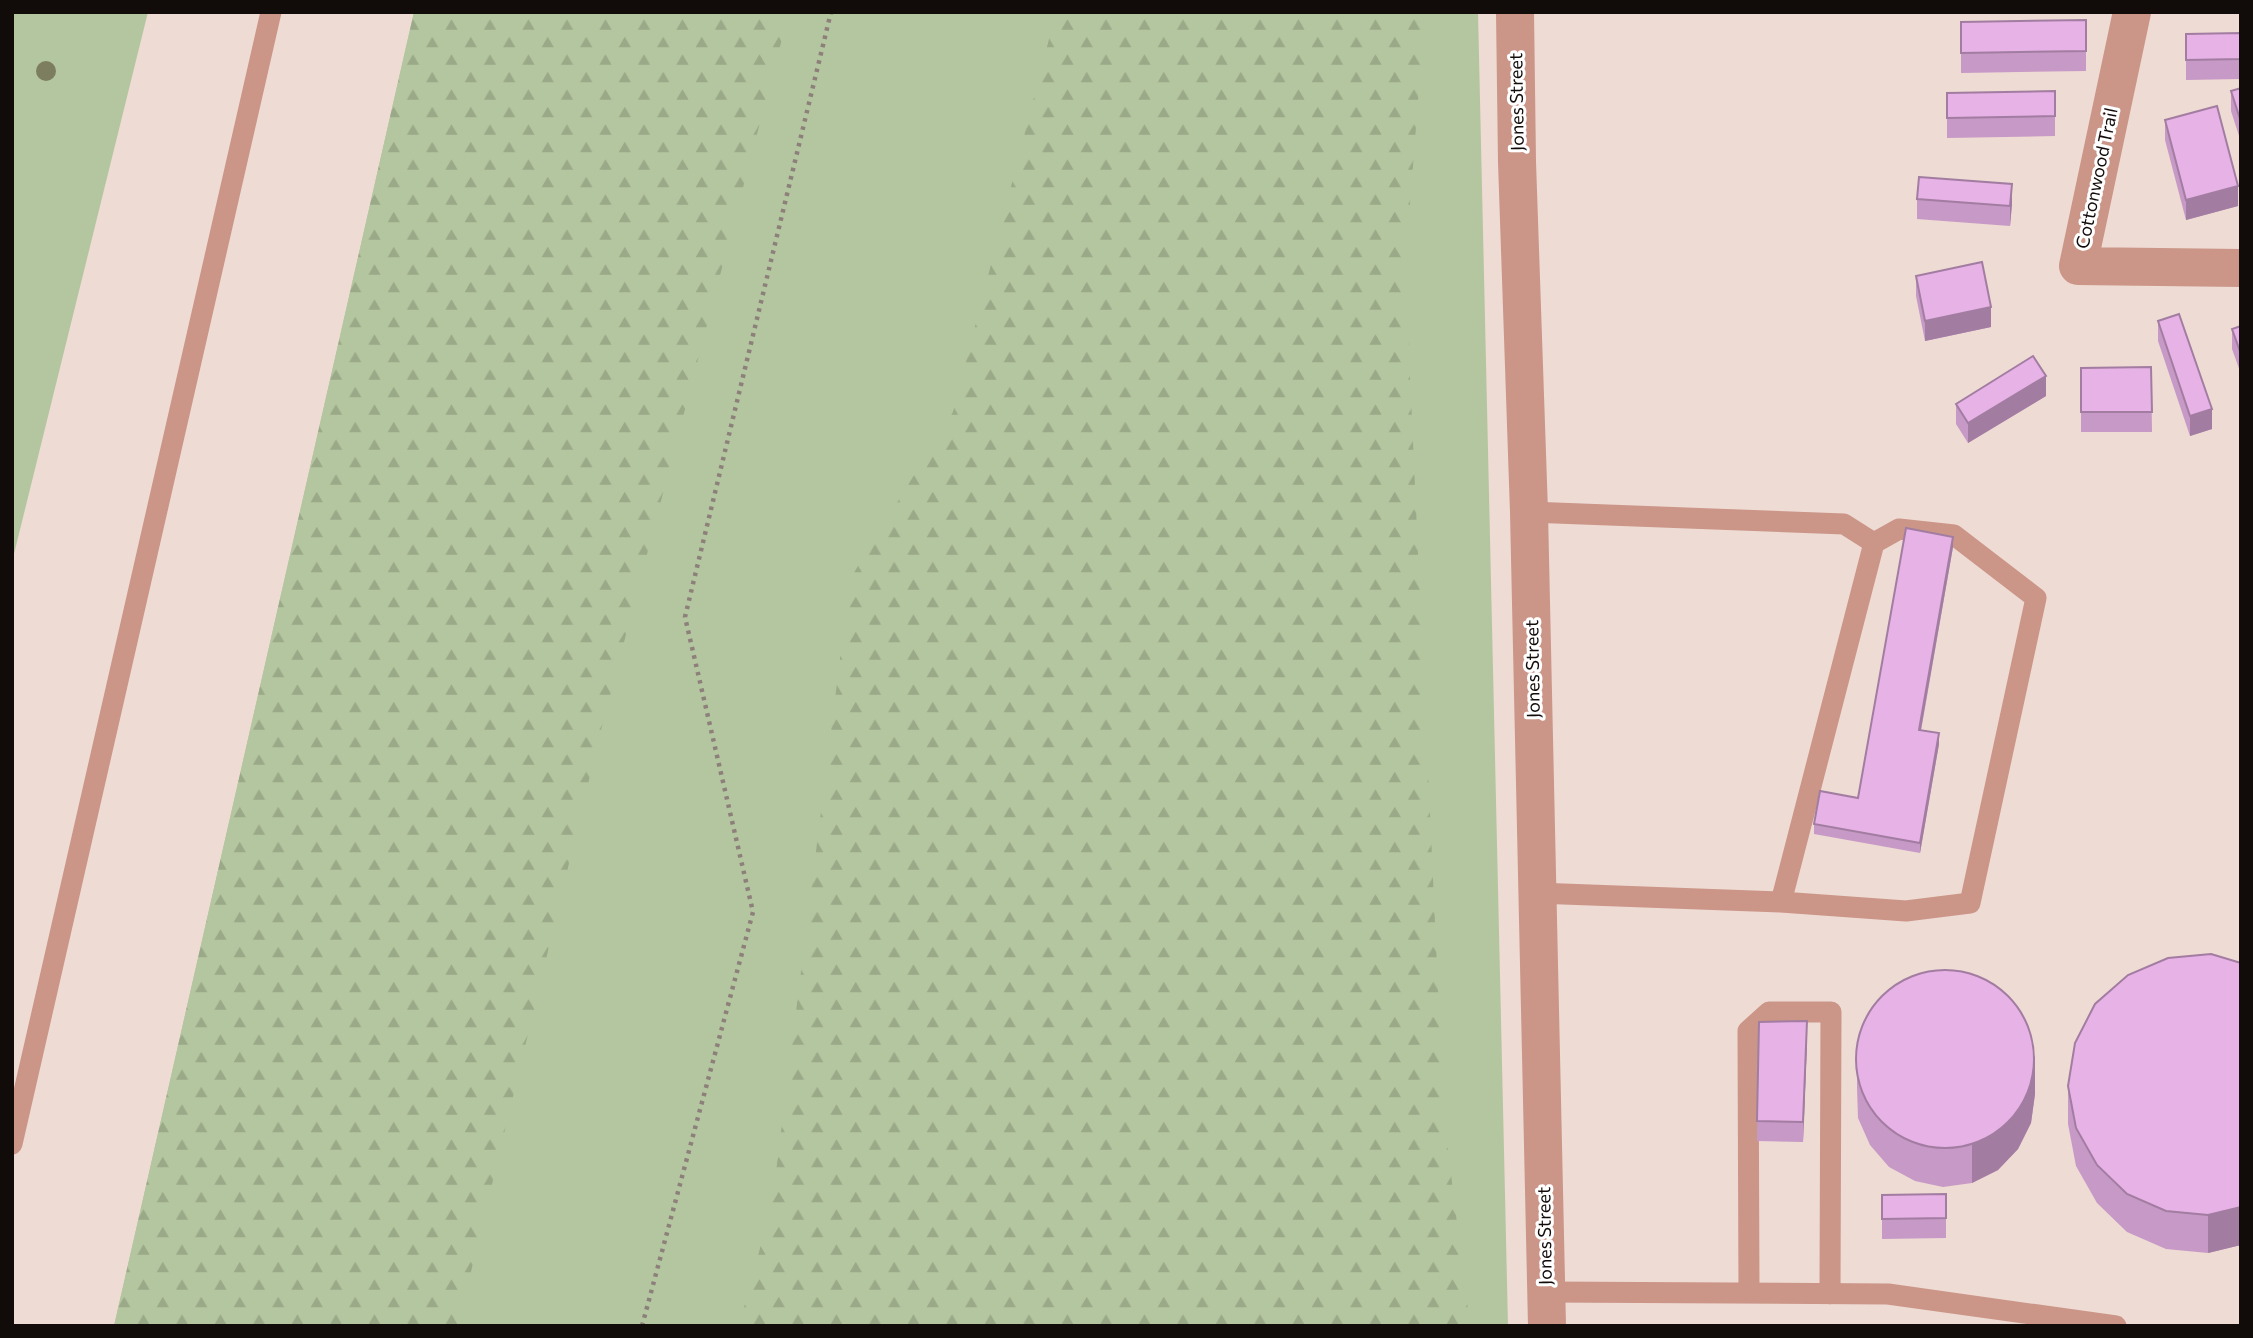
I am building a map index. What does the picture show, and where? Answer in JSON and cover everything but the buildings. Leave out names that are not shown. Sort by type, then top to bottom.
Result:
[{"type":"street","name":"Jones Street","points":[[1515,12],[1546,1309]]},
{"type":"street","name":"Cottonwood Trail","points":[[2132,12],[2078,266],[2241,268]]},
{"type":"lane","points":[[12,1144],[271,12]]},
{"type":"lane","points":[[1529,512],[1844,524],[1874,544]]},
{"type":"lane","points":[[1536,894],[1781,902],[1906,911],[1970,903],[2036,598],[1954,535],[1899,528],[1874,544],[1781,902]]},
{"type":"lane","points":[[1749,1293],[1748,1031],[1769,1012],[1831,1012],[1830,1294]]},
{"type":"lane","points":[[1546,1309],[1749,1293],[1888,1294],[2116,1326]]},
{"type":"path","points":[[642,1326],[753,912],[685,617],[831,12]]},
{"type":"green space","points":[[12,12],[148,12],[12,562]]},
{"type":"green space","points":[[414,12],[1478,12],[1508,1326],[114,1326]]},
{"type":"green space","points":[[414,12],[789,12],[601,730],[458,1326],[114,1326]]},
{"type":"green space","points":[[1056,12],[1425,12],[1405,268],[1444,1119],[1470,1326],[739,1326],[772,1204],[850,579],[953,412]]}]
